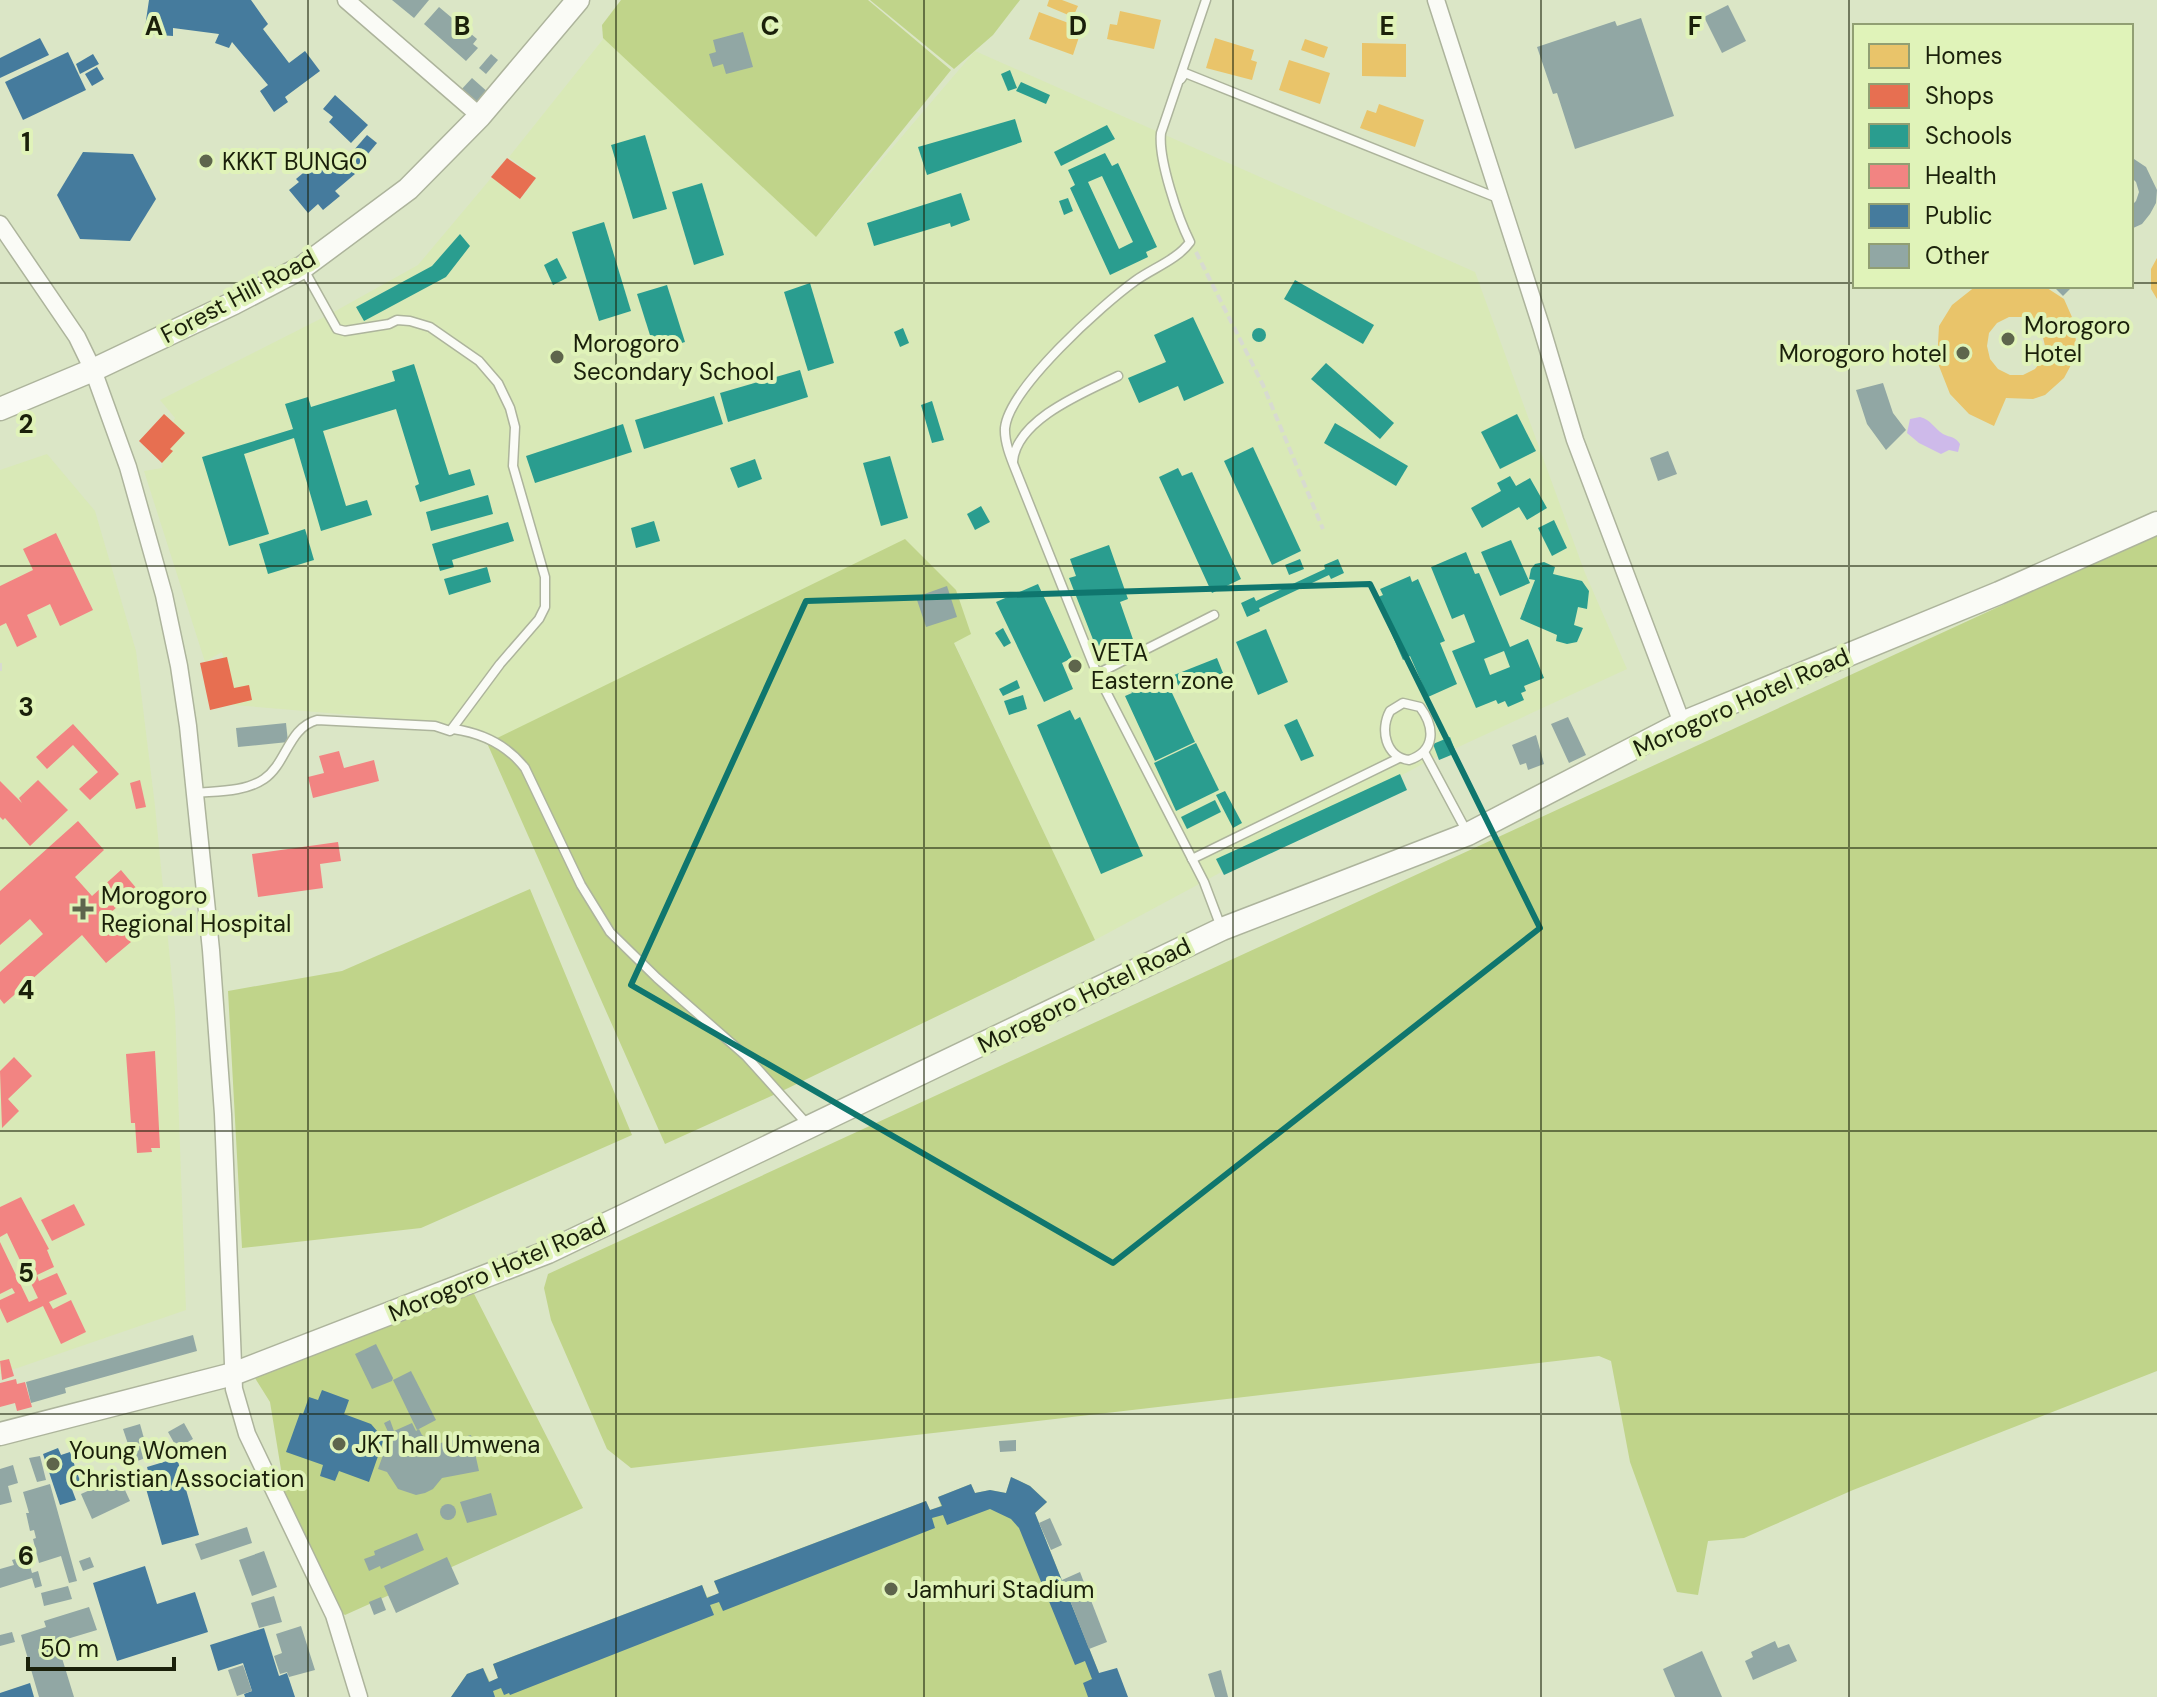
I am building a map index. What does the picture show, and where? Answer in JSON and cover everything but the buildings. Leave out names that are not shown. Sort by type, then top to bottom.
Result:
[{"type":"street","points":[[346,0],[480,116]]},
{"type":"street","name":"Forest Hill Road","points":[[0,409],[93,370],[303,267],[408,189],[480,116],[578,0]]},
{"type":"street","points":[[1436,0],[1575,440],[1682,723]]},
{"type":"street","points":[[0,224],[77,337],[93,370],[128,467],[164,595],[179,666],[196,793],[223,1114],[233,1374],[237,1405],[247,1434],[330,1605],[359,1697]]},
{"type":"street","name":"Morogoro Hotel Road","points":[[0,1434],[233,1374],[548,1252],[1222,929],[1468,834],[1682,723],[1999,593],[2157,523]]},
{"type":"lane","points":[[1206,0],[1161,133],[1160,150],[1190,242],[1181,253],[1140,277],[1099,310],[1028,384],[1009,414],[1005,430],[1020,481],[1097,674],[1192,859],[1222,929]]},
{"type":"lane","points":[[1179,83],[1185,73],[1501,199]]},
{"type":"lane","points":[[303,267],[337,329],[345,331],[397,320],[430,327],[479,361],[498,383],[510,408],[515,427],[513,466],[545,577],[545,607],[539,619],[500,664],[450,731]]},
{"type":"lane","points":[[1020,481],[1013,459],[1023,436],[1064,403],[1118,376]]},
{"type":"lane","points":[[1097,674],[1214,615]]},
{"type":"lane","points":[[1403,703],[1420,707],[1430,724],[1431,741],[1424,752],[1409,760],[1399,758],[1390,748],[1384,727],[1390,711],[1403,703]]},
{"type":"lane","points":[[196,793],[244,787],[264,779],[280,761],[298,730],[317,720],[435,726],[450,731],[469,731],[495,742],[515,756],[534,783],[581,885],[606,927],[657,978],[746,1056],[810,1127]]},
{"type":"lane","points":[[1424,752],[1468,834]]},
{"type":"lane","points":[[1192,859],[1399,758]]},
{"type":"path","points":[[1190,242],[1263,385],[1323,529]]},
{"type":"path","points":[[0,661],[0,671]]},
{"type":"highlighted area","points":[[1370,584],[1540,928],[1113,1263],[631,985],[806,601]]},
{"type":"shaded area","points":[[621,0],[868,0],[951,70],[816,237],[603,38],[602,25]]},
{"type":"shaded area","points":[[870,0],[1020,0],[993,35],[954,69]]},
{"type":"shaded area","points":[[604,38],[816,237],[975,51],[1475,272],[1585,573],[1627,669],[1428,761],[1095,940],[954,642],[488,743],[411,720],[234,705],[222,652],[205,662],[144,471],[162,468],[166,440],[175,418],[160,400],[332,313],[418,265],[492,177],[521,199],[536,178],[509,157]]},
{"type":"shaded area","points":[[1920,417],[1956,440],[1960,444],[1958,452],[1949,450],[1941,454],[1907,433],[1910,419]]},
{"type":"shaded area","name":"Morogoro Regional Hospital","points":[[47,454],[95,511],[136,651],[175,1011],[186,1310],[0,1374],[0,470]]},
{"type":"shaded area","points":[[2157,534],[2157,1371],[1853,1490],[1744,1538],[1708,1541],[1698,1595],[1677,1592],[1630,1462],[1611,1361],[1599,1356],[631,1468],[607,1449],[551,1320],[544,1288],[548,1274]]},
{"type":"shaded area","points":[[905,539],[956,590],[971,634],[954,643],[1095,940],[665,1144],[487,743]]},
{"type":"shaded area","points":[[530,889],[632,1135],[421,1228],[242,1248],[228,991],[342,971]]},
{"type":"shaded area","points":[[468,1282],[583,1508],[345,1615],[333,1606],[294,1549],[270,1402],[253,1375]]},
{"type":"shaded area","name":"Jamhuri Stadium","points":[[1011,1477],[1030,1486],[1047,1502],[1035,1513],[1099,1673],[1128,1697],[451,1697],[467,1674],[483,1668],[490,1682],[498,1678],[493,1664],[702,1585],[707,1597],[719,1594],[714,1581],[926,1501],[930,1510],[941,1506],[938,1497],[971,1484],[975,1493],[990,1490],[1006,1493]]},
{"type":"place","name":"KKKT BUNGO","points":[[206,161]]},
{"type":"place","name":"Morogoro Hotel","points":[[2008,339]]},
{"type":"place","name":"Morogoro hotel","points":[[1963,353]]},
{"type":"place","name":"Morogoro Secondary School","points":[[557,357]]},
{"type":"place","name":"VETA Eastern zone","points":[[1075,666]]},
{"type":"place","name":"Morogoro Regional Hospital","points":[[83,909]]},
{"type":"place","name":"JKT hall Umwena","points":[[339,1444]]},
{"type":"place","name":"Young Women Christian Association","points":[[53,1464]]},
{"type":"place","name":"Jamhuri Stadium","points":[[891,1589]]}]
